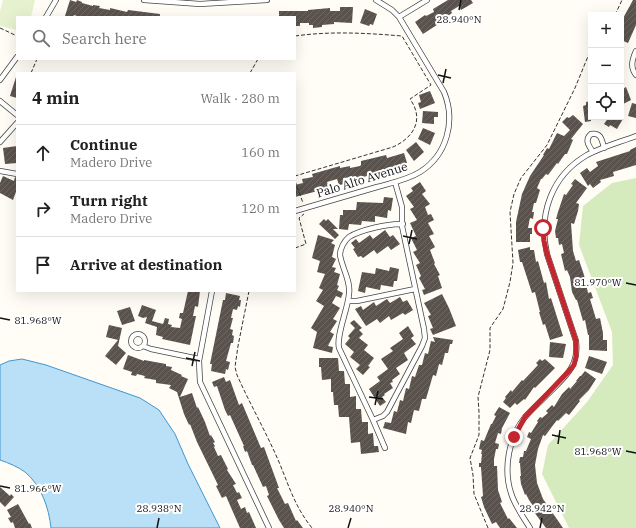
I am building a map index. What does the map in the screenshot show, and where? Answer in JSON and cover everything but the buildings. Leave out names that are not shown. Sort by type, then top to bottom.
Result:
[{"type":"street","points":[[47,16],[56,0]]},
{"type":"street","points":[[144,0],[197,2],[267,0]]},
{"type":"street","name":"Palo Alto Avenue","points":[[296,211],[412,177],[433,162],[444,144],[450,123],[447,100],[444,92],[399,17],[392,10],[376,0]]},
{"type":"street","points":[[399,17],[427,0]]},
{"type":"street","points":[[636,52],[632,64],[632,69],[636,75]]},
{"type":"street","points":[[0,80],[16,58]]},
{"type":"street","points":[[0,101],[16,114]]},
{"type":"street","points":[[0,142],[16,124]]},
{"type":"street","points":[[593,152],[587,142],[587,139],[591,134],[598,134],[600,136],[604,148]]},
{"type":"street","points":[[530,528],[519,510],[511,492],[508,472],[510,449],[514,437],[525,417],[574,365],[577,349],[570,320],[547,254],[544,241],[544,217],[551,194],[564,174],[580,160],[593,152],[636,136]]},
{"type":"street","points":[[0,171],[16,174]]},
{"type":"street","points":[[373,420],[383,416],[387,412],[424,342],[424,329],[403,224],[402,207],[395,182]]},
{"type":"street","points":[[385,448],[339,348],[339,340],[350,290],[340,255],[342,245],[345,240],[354,235],[382,226],[403,224]]},
{"type":"street","points":[[348,301],[357,301],[415,289]]},
{"type":"street","points":[[212,292],[199,359],[198,372],[200,382],[204,394],[269,528]]},
{"type":"street","points":[[144,346],[151,349],[199,359]]},
{"type":"path","points":[[616,12],[622,0]]},
{"type":"path","points":[[0,28],[16,36]]},
{"type":"path","points":[[296,36],[323,33],[364,33],[402,36],[432,85],[410,99],[415,110],[416,122],[414,131],[403,142],[393,147],[296,176]]},
{"type":"path","points":[[488,528],[474,494],[473,474],[470,458],[479,435],[478,397],[490,350],[490,328],[503,309],[510,282],[513,263],[513,240],[510,227],[510,212],[514,194],[521,178],[547,144],[575,88],[588,56]]},
{"type":"path","points":[[31,72],[37,60]]},
{"type":"path","points":[[251,72],[257,60]]},
{"type":"path","points":[[296,184],[304,208],[304,213],[299,218],[306,244],[296,248]]},
{"type":"path","points":[[249,292],[235,367],[237,375],[279,461],[301,515],[312,528]]},
{"type":"green space","points":[[3,0],[35,0],[31,16],[16,16],[16,30],[0,26],[0,12]]},
{"type":"green space","points":[[636,178],[636,528],[569,528],[542,474],[548,445],[587,402],[613,365],[612,332],[579,245],[583,206],[612,183]]},
{"type":"water","points":[[22,359],[46,365],[140,398],[159,410],[175,434],[188,464],[220,528],[51,528],[46,505],[36,483],[22,470],[0,460],[0,365],[9,361]]},
{"type":"route","points":[[514,437],[525,417],[569,371],[574,365],[576,357],[576,341],[547,254],[543,228]]}]
